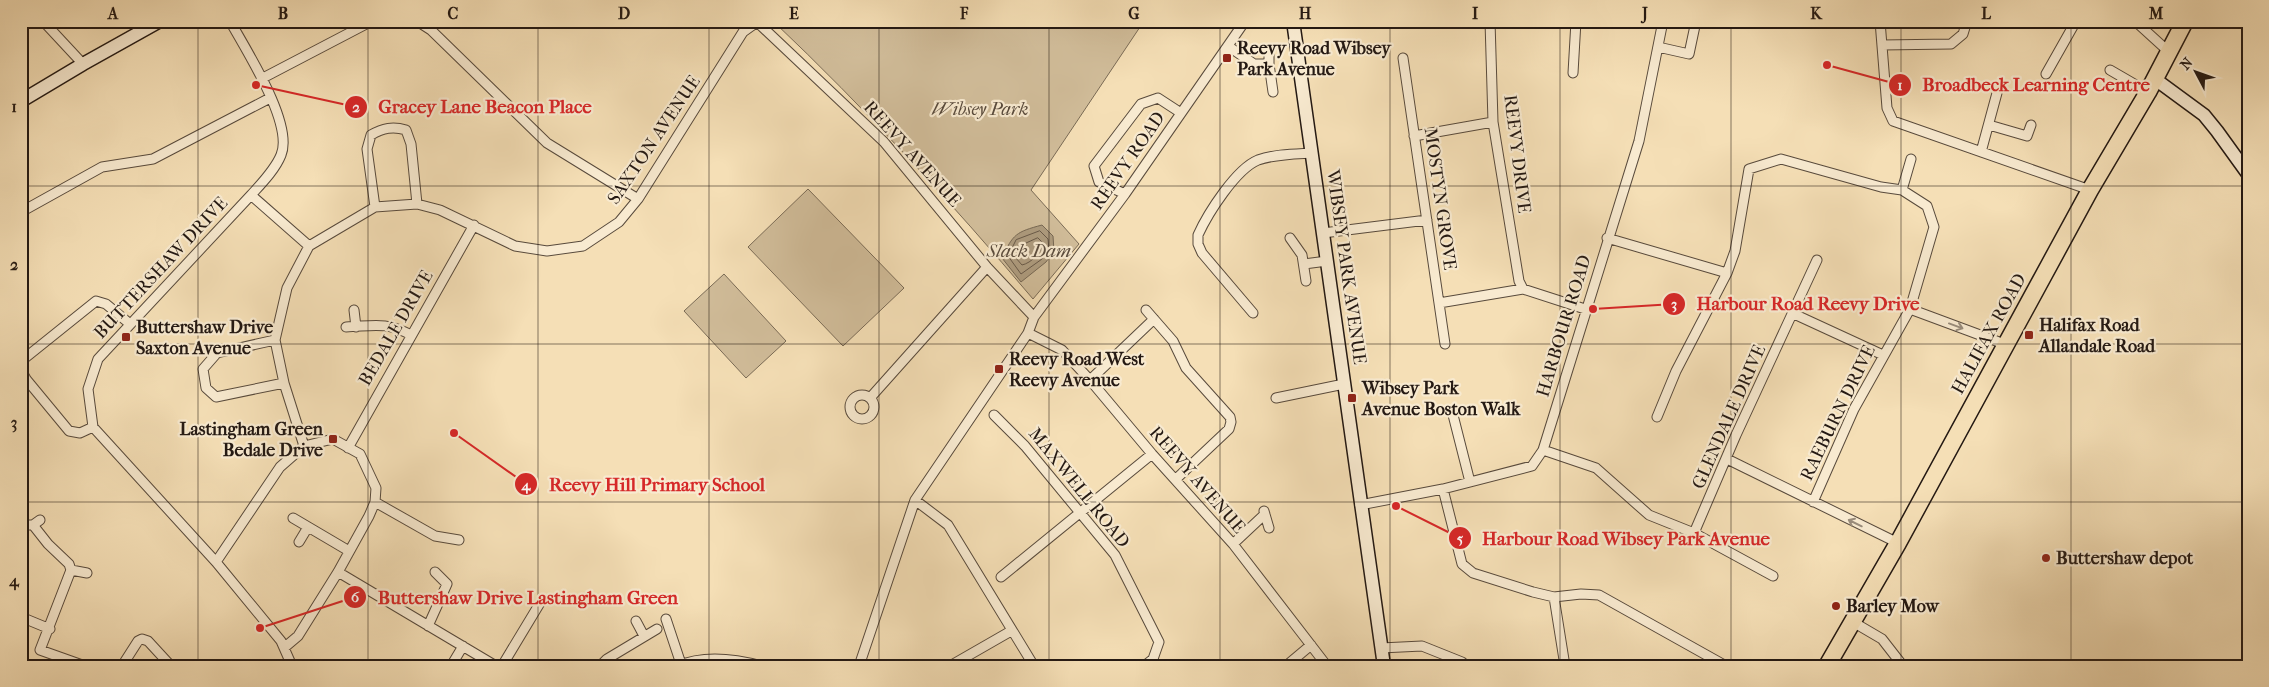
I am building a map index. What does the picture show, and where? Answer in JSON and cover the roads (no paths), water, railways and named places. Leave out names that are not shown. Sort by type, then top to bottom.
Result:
[{"type":"highway","name":"HALIFAX ROAD","points":[[1827,666],[1898,543],[2090,190],[2152,86],[2186,21]]},
{"type":"street","points":[[43,21],[83,64]]},
{"type":"street","points":[[21,101],[160,21]]},
{"type":"street","name":"BUTTERSHAW DRIVE","points":[[93,427],[88,390],[98,359],[251,195],[265,179],[282,154],[283,127],[261,79],[230,21]]},
{"type":"street","points":[[261,79],[372,21]]},
{"type":"street","points":[[417,21],[431,30],[547,143],[638,199]]},
{"type":"street","name":"REEVY ROAD","points":[[859,666],[916,500],[1028,332],[1034,317],[1125,194],[1245,21]]},
{"type":"street","name":"WIBSEY PARK AVENUE","points":[[1293,21],[1384,666]]},
{"type":"street","name":"REEVY DRIVE","points":[[1490,21],[1493,122],[1519,281],[1523,288]]},
{"type":"street","points":[[1573,73],[1576,21]]},
{"type":"street","name":"HARBOUR ROAD","points":[[1360,505],[1443,489],[1532,466],[1543,450],[1638,141],[1663,21]]},
{"type":"street","points":[[1658,47],[1689,54],[1696,21]]},
{"type":"street","points":[[1880,21],[1887,108],[1893,121],[2090,190]]},
{"type":"street","points":[[1882,45],[1951,44],[1963,34],[1966,21]]},
{"type":"street","points":[[2046,74],[2076,21]]},
{"type":"street","points":[[2135,21],[2169,52]]},
{"type":"street","name":"SAXTON AVENUE","points":[[309,246],[375,207],[417,204],[440,210],[515,246],[547,251],[583,246],[618,222],[638,199],[744,32],[756,22]]},
{"type":"street","name":"REEVY AVENUE","points":[[756,22],[884,142],[987,266],[1034,317]]},
{"type":"street","points":[[1228,46],[1254,64],[1269,64]]},
{"type":"street","points":[[1269,50],[1273,92]]},
{"type":"street","name":"MOSTYN GROVE","points":[[1403,58],[1445,344]]},
{"type":"street","points":[[2110,70],[2152,86],[2204,115],[2248,174]]},
{"type":"street","points":[[1981,152],[1997,93]]},
{"type":"street","points":[[21,212],[102,167],[153,159],[270,98]]},
{"type":"street","points":[[1125,194],[1099,182],[1094,166],[1141,104],[1158,98],[1181,113]]},
{"type":"street","points":[[1414,136],[1493,122]]},
{"type":"street","points":[[1989,125],[2027,136],[2031,125]]},
{"type":"street","points":[[375,207],[366,148],[371,135],[381,130],[396,127],[406,130],[411,144],[417,204]]},
{"type":"street","points":[[1253,313],[1202,253],[1198,244],[1198,235],[1235,178],[1245,168],[1257,160],[1312,153]]},
{"type":"street","name":"RAEBURN DRIVE","points":[[1727,273],[1735,252],[1749,169],[1781,159],[1881,187],[1902,190],[1927,206],[1934,227],[1910,310],[1854,409],[1813,502]]},
{"type":"street","points":[[1902,190],[1911,159]]},
{"type":"street","points":[[251,195],[309,246],[287,288],[275,340],[284,383],[304,446]]},
{"type":"street","points":[[1324,233],[1427,220]]},
{"type":"street","name":"BEDALE DRIVE","points":[[348,448],[474,226]]},
{"type":"street","points":[[1290,238],[1298,249],[1304,264],[1306,282]]},
{"type":"street","points":[[1607,238],[1727,273],[1676,371],[1657,417]]},
{"type":"street","name":"GLENDALE DRIVE","points":[[1694,533],[1736,435],[1794,314],[1817,260]]},
{"type":"street","points":[[1304,264],[1327,261]]},
{"type":"street","points":[[870,398],[987,266]]},
{"type":"street","points":[[1439,303],[1523,288],[1585,309]]},
{"type":"street","points":[[21,365],[25,358],[96,301],[106,304],[130,324]]},
{"type":"street","points":[[354,310],[356,327]]},
{"type":"street","points":[[1146,310],[1176,346],[1186,368],[1228,412],[1231,422],[1229,429],[1176,479]]},
{"type":"street","points":[[1910,310],[2007,345]]},
{"type":"street","points":[[1794,314],[1883,355]]},
{"type":"street","points":[[1090,380],[1154,319]]},
{"type":"street","points":[[346,327],[389,326],[396,327],[411,335]]},
{"type":"street","name":"REEVY AVENUE","points":[[1028,332],[1062,350],[1090,380],[1152,454],[1233,544],[1327,666]]},
{"type":"street","points":[[275,340],[217,353],[203,369],[206,388],[216,397],[284,383]]},
{"type":"street","points":[[21,370],[26,379],[69,430],[80,433],[93,427],[216,562],[285,647],[292,666]]},
{"type":"street","points":[[1276,398],[1344,384]]},
{"type":"street","points":[[1452,411],[1470,482]]},
{"type":"street","name":"MAXWELL ROAD","points":[[994,415],[1025,446],[1115,555],[1159,642],[1153,660],[1144,666]]},
{"type":"street","points":[[216,562],[280,467],[304,446],[333,439],[360,454],[376,488],[375,502],[338,572],[298,636],[285,647]]},
{"type":"street","points":[[1543,450],[1596,468],[1649,515],[1694,533],[1773,576]]},
{"type":"street","points":[[1001,577],[1082,513],[1152,454]]},
{"type":"street","points":[[1727,459],[1898,543]]},
{"type":"street","points":[[1443,489],[1462,564],[1473,573],[1533,592],[1554,596],[1581,594],[1599,596],[1715,663],[1726,666]]},
{"type":"street","points":[[916,500],[948,525],[1034,666]]},
{"type":"street","points":[[375,502],[435,536],[459,540]]},
{"type":"street","points":[[1233,544],[1264,511],[1268,528]]},
{"type":"street","points":[[293,518],[349,551]]},
{"type":"street","points":[[22,525],[37,522],[48,544],[69,564],[71,570],[50,629],[40,650],[86,666]]},
{"type":"street","points":[[298,542],[308,527]]},
{"type":"street","points":[[71,570],[87,573]]},
{"type":"street","points":[[338,572],[496,666]]},
{"type":"street","points":[[428,626],[446,584],[435,572]]},
{"type":"street","points":[[1554,596],[1565,666]]},
{"type":"street","points":[[502,666],[540,603]]},
{"type":"street","points":[[21,617],[50,629]]},
{"type":"street","points":[[666,619],[680,665],[733,658],[762,666]]},
{"type":"street","points":[[636,621],[644,636]]},
{"type":"street","points":[[1853,622],[1882,639],[1903,666]]},
{"type":"street","points":[[600,666],[607,659],[656,629]]},
{"type":"street","points":[[950,666],[1011,631]]},
{"type":"street","points":[[122,666],[138,641],[142,639],[148,641],[171,666]]},
{"type":"street","points":[[1286,666],[1311,644]]},
{"type":"street","points":[[451,666],[463,646]]},
{"type":"street","points":[[1381,648],[1422,646],[1462,662],[1460,666]]},
{"type":"water","name":"Slack Dam","points":[[1042,225],[1053,236],[1054,251],[1046,262],[1021,282],[1002,258],[1016,235]]},
{"type":"place","name":"Reevy Road Wibsey Park Avenue","points":[[1227,58]]},
{"type":"place","name":"Broadbeck Learning Centre","points":[[1827,65]]},
{"type":"place","name":"Gracey Lane Beacon Place","points":[[256,85]]},
{"type":"place","name":"Harbour Road Reevy Drive","points":[[1593,309]]},
{"type":"place","name":"Halifax Road Allandale Road","points":[[2029,335]]},
{"type":"place","name":"Buttershaw Drive Saxton Avenue","points":[[126,337]]},
{"type":"place","name":"Reevy Road West Reevy Avenue","points":[[999,369]]},
{"type":"place","name":"Wibsey Park Avenue Boston Walk","points":[[1352,398]]},
{"type":"place","name":"Reevy Hill Primary School","points":[[454,433]]},
{"type":"place","name":"Lastingham Green Bedale Drive","points":[[333,439]]},
{"type":"place","name":"Harbour Road Wibsey Park Avenue","points":[[1396,506]]},
{"type":"place","name":"Buttershaw depot","points":[[2046,558]]},
{"type":"place","name":"Barley Mow","points":[[1836,606]]},
{"type":"place","name":"Buttershaw Drive Lastingham Green","points":[[260,628]]},
{"type":"park label","name":"Wibsey Park","points":[[980,109]]}]
